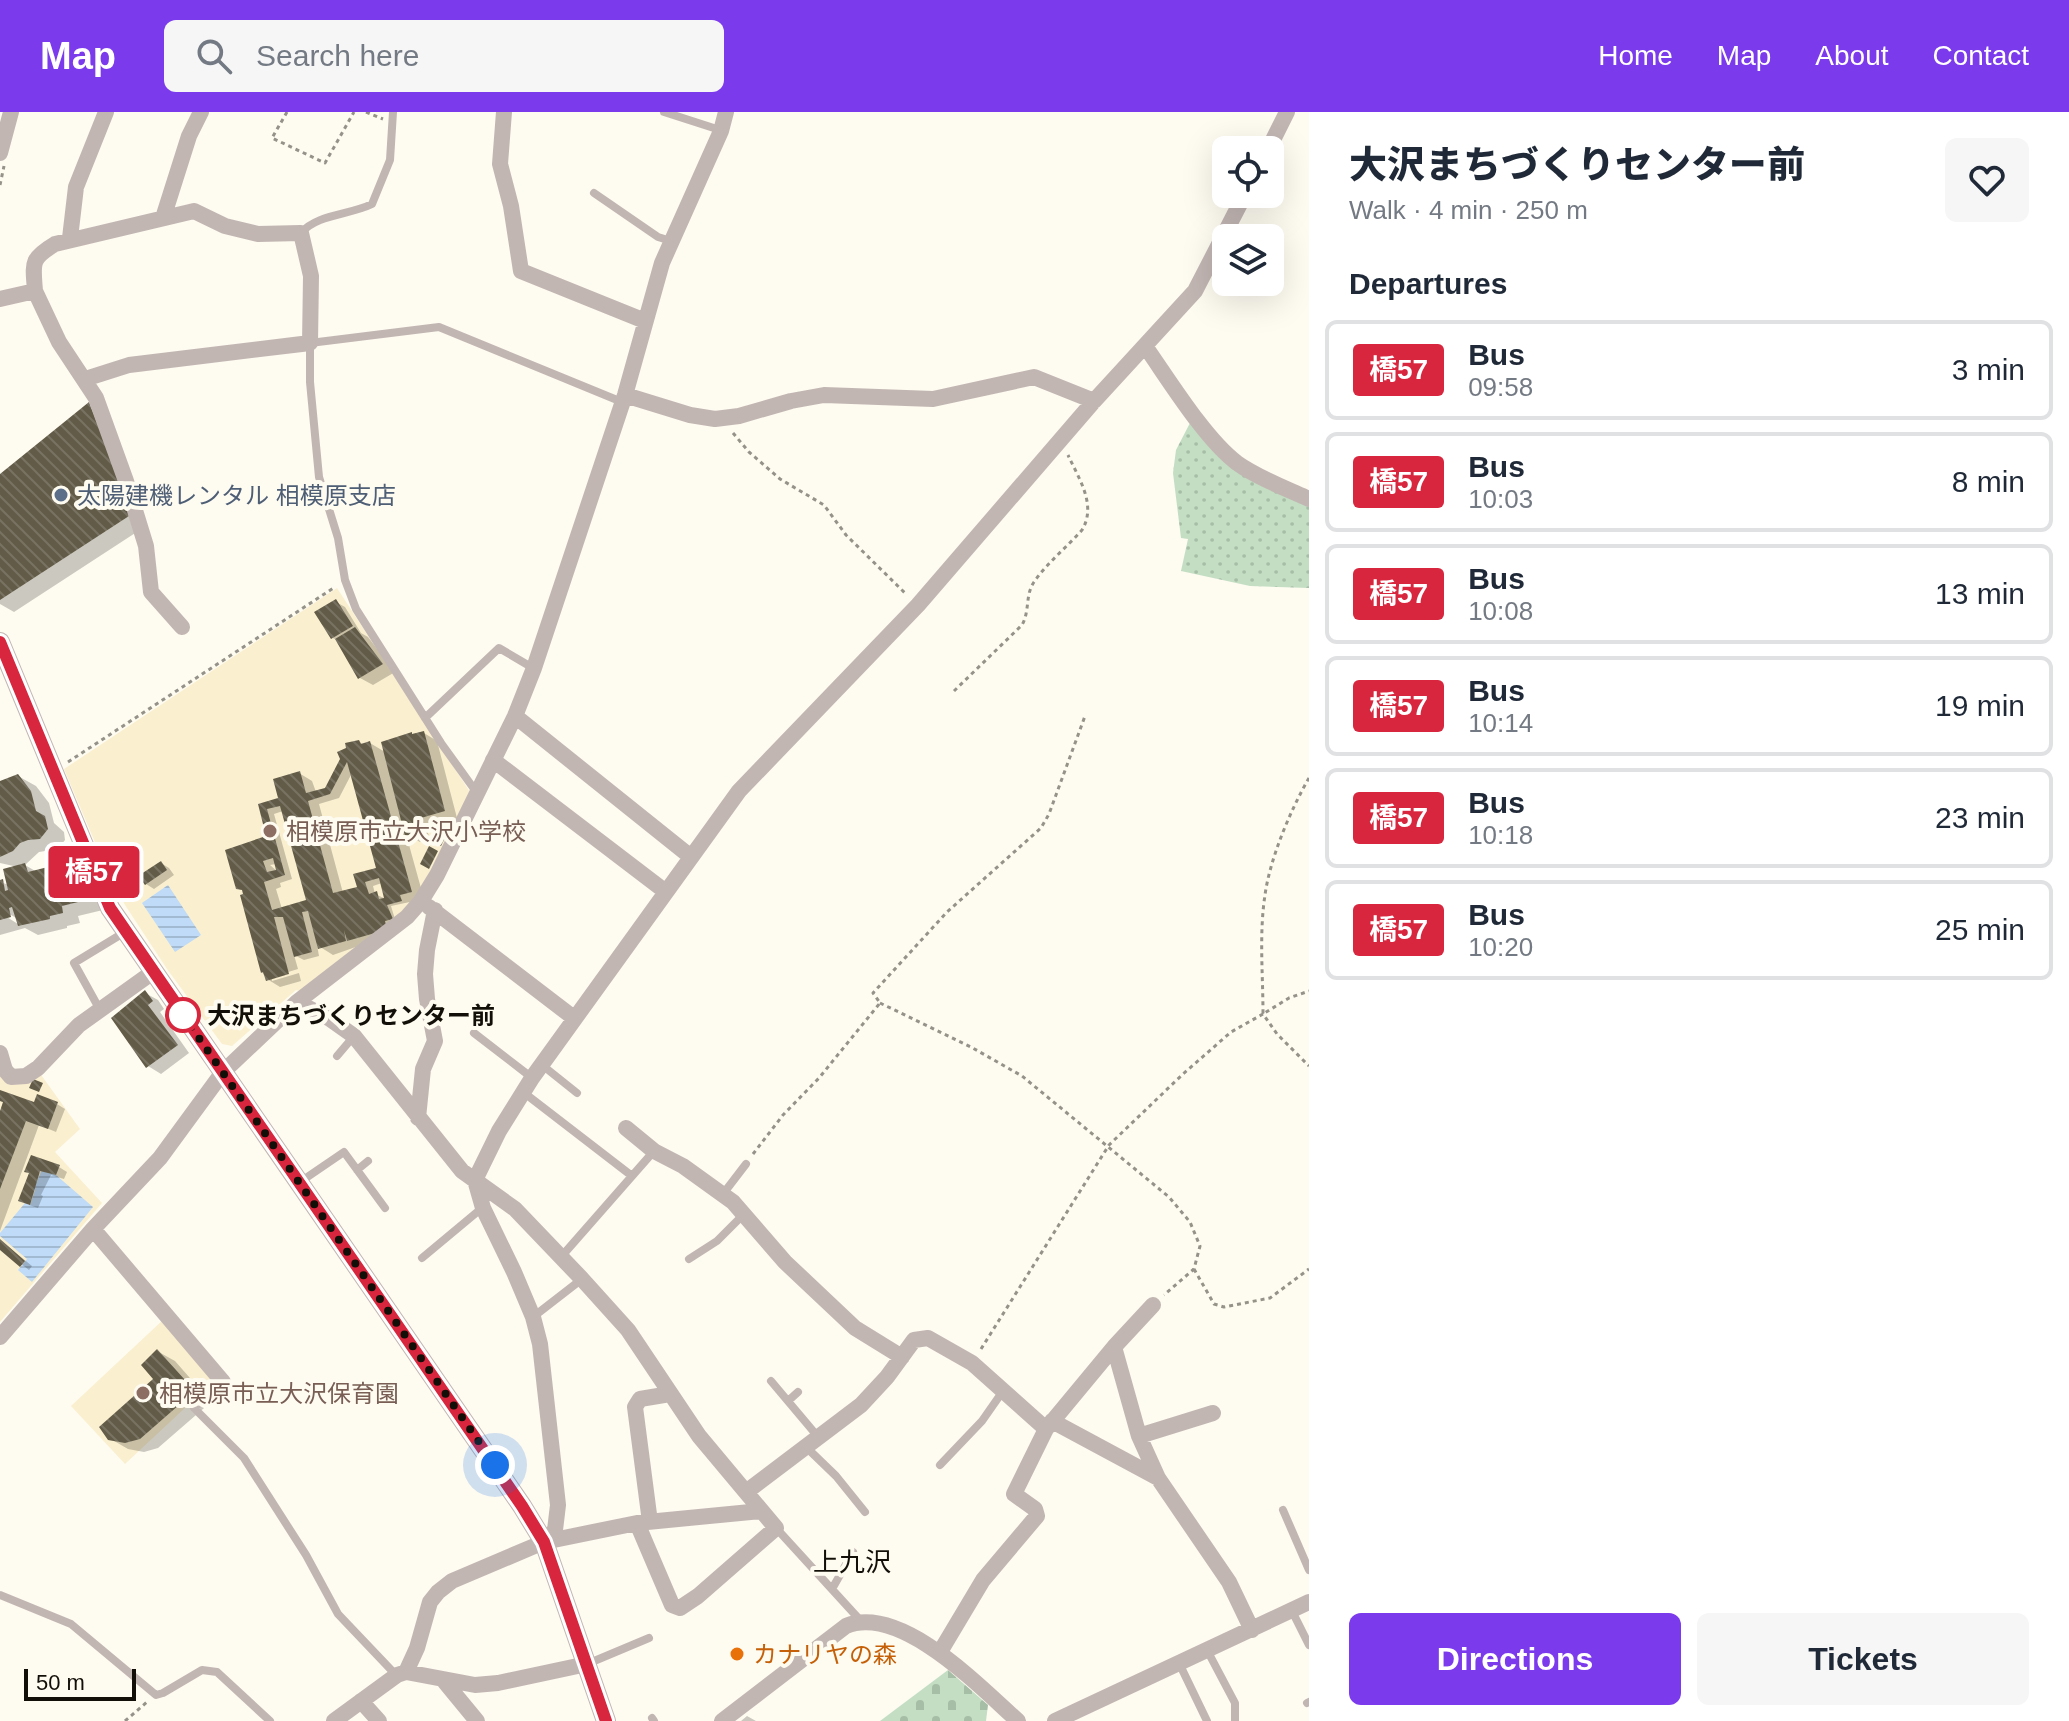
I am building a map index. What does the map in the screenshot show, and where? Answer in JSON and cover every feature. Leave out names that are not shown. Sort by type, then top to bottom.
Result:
[{"type":"street","points":[[0,153],[11,112]]},
{"type":"street","points":[[70,238],[76,187],[106,112]]},
{"type":"street","points":[[163,218],[189,136],[201,112]]},
{"type":"street","points":[[504,112],[500,164],[511,206],[521,271],[645,321]]},
{"type":"street","points":[[418,1118],[423,1069],[435,1041],[425,974],[428,906],[448,852],[515,716],[534,668],[624,398],[662,263],[721,131],[726,112]]},
{"type":"street","points":[[1275,136],[1287,112]]},
{"type":"street","points":[[544,1542],[555,1530],[558,1505],[540,1344],[533,1317],[483,1208],[475,1180],[499,1131],[574,1018],[739,791],[918,605],[1094,401],[1195,291],[1238,208]]},
{"type":"street","points":[[85,379],[129,365],[310,343],[311,276],[301,233],[258,234],[225,226],[194,211],[70,238],[38,254],[33,262],[35,291],[59,342],[96,398],[126,481],[146,546],[151,592],[182,627]]},
{"type":"street","points":[[0,299],[35,291]]},
{"type":"street","points":[[1145,346],[1203,426],[1236,462],[1309,499]]},
{"type":"street","points":[[624,398],[690,415],[719,418],[824,395],[933,399],[1034,377],[1094,401]]},
{"type":"street","points":[[0,642],[110,908],[502,1475],[544,1542],[587,1664],[601,1719]]},
{"type":"street","points":[[515,716],[691,857]]},
{"type":"street","points":[[493,760],[666,892]]},
{"type":"street","points":[[0,1337],[93,1229],[160,1158],[223,1072],[297,1002],[407,917],[428,906]]},
{"type":"street","points":[[428,906],[574,1018]]},
{"type":"street","points":[[0,1053],[5,1070],[11,1077],[26,1076],[38,1068],[79,1025],[153,972]]},
{"type":"street","points":[[297,1002],[354,1036],[462,1171],[515,1209],[582,1279],[628,1330],[699,1436],[776,1528],[680,1608],[672,1605],[644,1522],[635,1407],[640,1399],[670,1394]]},
{"type":"street","points":[[626,1128],[654,1151],[673,1159],[723,1194],[785,1262],[855,1328],[902,1357]]},
{"type":"street","points":[[93,1229],[223,1382]]},
{"type":"street","points":[[940,1652],[983,1580],[1037,1516],[1035,1509],[1014,1494],[1049,1425],[1153,1305]]},
{"type":"street","points":[[746,1492],[861,1405],[914,1340],[928,1338],[972,1363],[1049,1425],[1158,1478]]},
{"type":"street","points":[[1114,1347],[1139,1436],[1158,1478],[1229,1582],[1252,1630]]},
{"type":"street","points":[[1139,1436],[1213,1413]]},
{"type":"street","points":[[334,1721],[402,1674],[417,1648],[430,1602],[452,1581],[544,1542],[644,1522],[761,1511]]},
{"type":"street","points":[[1055,1721],[1309,1602]]},
{"type":"street","points":[[722,1721],[846,1626],[860,1620],[888,1627],[940,1652],[1018,1721]]},
{"type":"street","points":[[402,1674],[475,1685],[587,1664]]},
{"type":"street","points":[[444,1681],[477,1721]]},
{"type":"street","points":[[361,1701],[379,1721]]},
{"type":"lane","points":[[664,112],[721,131]]},
{"type":"lane","points":[[301,233],[306,227],[324,219],[372,204],[390,160],[392,117]]},
{"type":"lane","points":[[594,193],[658,237],[671,241]]},
{"type":"lane","points":[[477,793],[356,609],[345,580],[338,538],[319,477],[310,382],[310,343],[439,327],[624,398]]},
{"type":"lane","points":[[425,718],[499,648],[534,668]]},
{"type":"lane","points":[[100,1011],[74,963],[125,932]]},
{"type":"lane","points":[[474,1033],[532,1078],[632,1176]]},
{"type":"lane","points":[[337,1056],[354,1036]]},
{"type":"lane","points":[[486,1057],[494,1048]]},
{"type":"lane","points":[[532,1078],[577,1093]]},
{"type":"lane","points":[[561,1257],[654,1151]]},
{"type":"lane","points":[[298,1184],[344,1152],[385,1208]]},
{"type":"lane","points":[[357,1170],[368,1161]]},
{"type":"lane","points":[[723,1194],[746,1164]]},
{"type":"lane","points":[[422,1258],[483,1208]]},
{"type":"lane","points":[[689,1259],[717,1241],[744,1214]]},
{"type":"lane","points":[[533,1317],[582,1279]]},
{"type":"lane","points":[[771,1381],[788,1401],[836,1476],[865,1512]]},
{"type":"lane","points":[[223,1382],[194,1408],[244,1458],[306,1555],[338,1614],[402,1674]]},
{"type":"lane","points":[[940,1465],[982,1421],[1004,1391]]},
{"type":"lane","points":[[788,1401],[798,1392]]},
{"type":"lane","points":[[948,1439],[958,1447]]},
{"type":"lane","points":[[1283,1510],[1309,1570]]},
{"type":"lane","points":[[776,1528],[860,1620]]},
{"type":"lane","points":[[832,1589],[853,1552]]},
{"type":"lane","points":[[0,1595],[71,1624],[156,1695],[209,1669],[217,1672],[270,1721]]},
{"type":"lane","points":[[1292,1611],[1309,1645]]},
{"type":"lane","points":[[587,1664],[649,1638]]},
{"type":"lane","points":[[1207,1650],[1235,1703],[1235,1721]]},
{"type":"lane","points":[[1179,1663],[1207,1721]]},
{"type":"path","points":[[287,112],[272,138],[325,163],[354,112]]},
{"type":"path","points":[[366,112],[392,117]]},
{"type":"path","points":[[719,418],[749,452],[780,479],[824,505],[846,535],[918,605]]},
{"type":"path","points":[[954,691],[1022,625],[1027,616],[1028,595],[1033,584],[1088,520],[1086,496],[1062,440]]},
{"type":"path","points":[[53,772],[345,580]]},
{"type":"path","points":[[1085,716],[1041,828],[947,912],[873,993],[880,1003],[971,1047],[1022,1076],[1169,1197],[1190,1222],[1200,1246],[1194,1269],[1153,1305]]},
{"type":"path","points":[[1309,778],[1274,857],[1265,893],[1261,950],[1263,1014],[1277,1034],[1309,1066]]},
{"type":"path","points":[[972,1363],[1109,1145],[1219,1043],[1289,998],[1309,991]]},
{"type":"path","points":[[746,1164],[783,1115],[819,1078],[880,1003]]},
{"type":"path","points":[[1194,1269],[1214,1304],[1224,1307],[1270,1298],[1309,1269]]},
{"type":"path","points":[[125,1721],[156,1695]]},
{"type":"shaded area","name":"相模原市立大沢小学校","points":[[337,588],[470,792],[421,889],[403,911],[300,991],[296,990],[232,1046],[222,1044],[125,905],[64,769]]},
{"type":"shaded area","points":[[0,1067],[39,1072],[80,1129],[55,1152],[102,1203],[0,1322]]},
{"type":"shaded area","name":"相模原市立大沢保育園","points":[[164,1319],[215,1380],[125,1464],[71,1406]]},
{"type":"green space","points":[[1190,423],[1309,505],[1309,588],[1250,586],[1181,571],[1188,539],[1181,538],[1173,473],[1176,450]]},
{"type":"green space","points":[[948,1670],[988,1705],[986,1721],[880,1721]]},
{"type":"water","points":[[168,885],[201,935],[175,952],[142,903]]},
{"type":"water","points":[[42,1170],[56,1175],[93,1207],[32,1282],[18,1270],[27,1259],[0,1233],[25,1203],[30,1205]]},
{"type":"building","name":"太陽建機レンタル 相模原支店","points":[[89,402],[129,516],[0,600],[0,474]]},
{"type":"building","points":[[336,599],[353,626],[331,639],[314,612]]},
{"type":"building","points":[[355,627],[383,664],[358,679],[335,639]]},
{"type":"building","points":[[424,731],[445,811],[414,820],[418,832],[405,836],[381,742]]},
{"type":"building","points":[[370,741],[412,892],[400,895],[402,901],[387,905],[393,919],[385,921],[386,925],[375,933],[347,941],[344,930],[346,941],[318,949],[308,911],[302,912],[312,952],[294,957],[283,917],[274,917],[289,974],[266,981],[261,973],[240,895],[243,894],[242,890],[236,889],[225,850],[266,836],[258,804],[278,798],[273,779],[300,771],[306,793],[325,788],[340,759],[337,752],[346,748],[345,743]],"holes":[[[347,762],[376,868],[353,874],[357,887],[333,893],[308,801],[330,794]],[[280,806],[306,900],[272,910],[264,882],[285,875],[267,809]],[[273,858],[276,870],[267,872],[263,861]],[[379,878],[384,898],[379,899],[377,891],[369,894],[365,882]]]},
{"type":"building","points":[[18,774],[31,791],[36,811],[45,816],[48,829],[40,839],[20,843],[13,851],[0,857],[0,781]]},
{"type":"building","points":[[439,827],[448,832],[441,846],[432,842]]},
{"type":"building","points":[[114,845],[120,859],[107,865],[101,851]]},
{"type":"building","points":[[429,846],[438,851],[429,869],[420,864]]},
{"type":"building","points":[[76,860],[86,900],[62,906],[63,913],[50,916],[50,919],[18,926],[12,907],[9,908],[11,917],[0,920],[0,880],[3,879],[5,891],[8,890],[3,869],[25,863],[28,872]]},
{"type":"building","points":[[161,861],[167,870],[145,885],[138,876]]},
{"type":"building","points":[[145,990],[153,1001],[148,1005],[178,1045],[146,1068],[111,1018]]},
{"type":"building","points":[[33,1079],[43,1083],[39,1092],[29,1088]]},
{"type":"building","points":[[0,1090],[34,1102],[37,1094],[58,1102],[48,1129],[26,1121],[0,1189],[0,1111],[3,1102],[0,1101]]},
{"type":"building","points":[[31,1155],[60,1165],[56,1175],[40,1171],[30,1205],[18,1201],[29,1173],[24,1172]]},
{"type":"building","points":[[0,1239],[25,1261],[20,1267],[0,1250]]},
{"type":"building","points":[[157,1349],[195,1391],[140,1439],[125,1443],[108,1440],[99,1427],[153,1379],[141,1365]]},
{"type":"bus line","name":"橋57","points":[[0,642],[110,908],[544,1542],[606,1721]]},
{"type":"place","name":"太陽建機レンタル 相模原支店","points":[[61,495]]},
{"type":"place","name":"相模原市立大沢小学校","points":[[270,831]]},
{"type":"place","name":"大沢まちづくりセンター前","points":[[183,1015]]},
{"type":"place","name":"相模原市立大沢保育園","points":[[143,1393]]},
{"type":"place","name":"カナリヤの森","points":[[737,1654]]},
{"type":"district","name":"上九沢","points":[[852,1562]]},
{"type":"route","points":[[183,1015],[495,1465]]}]
